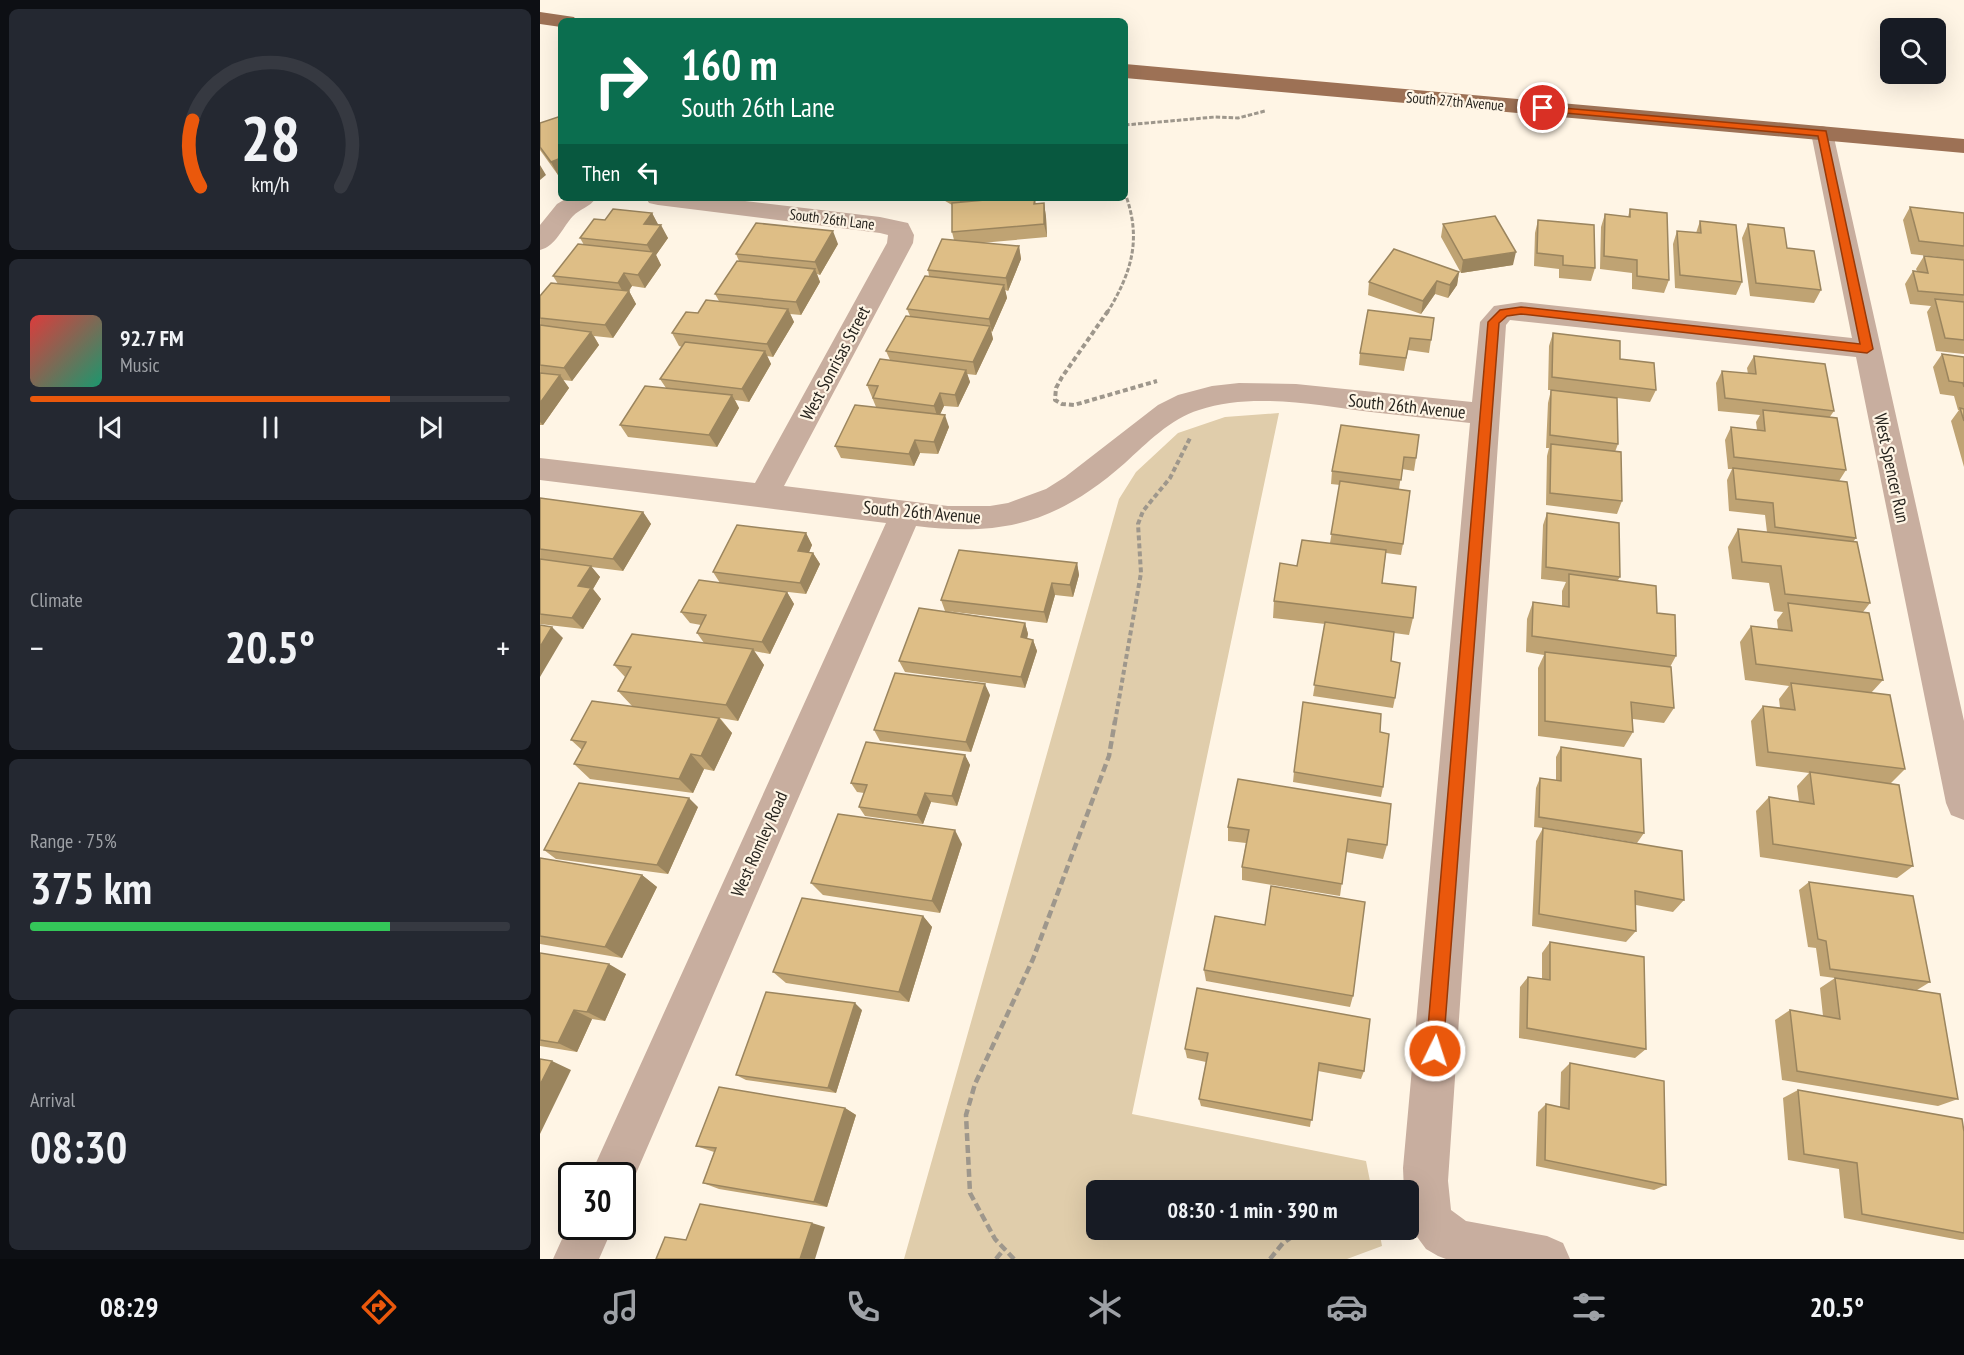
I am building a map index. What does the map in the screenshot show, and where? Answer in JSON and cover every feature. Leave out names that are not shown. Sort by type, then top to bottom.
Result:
[{"type":"main road","points":[[540,18],[558,20]]},
{"type":"main road","name":"South 27th Avenue","points":[[1128,71],[1964,146]]},
{"type":"street","name":"West Spencer Run","points":[[1822,133],[1964,803]]},
{"type":"street","points":[[540,242],[566,209],[579,201]]},
{"type":"street","name":"South 26th Lane","points":[[683,201],[899,229]]},
{"type":"street","name":"West Sonrisas Street","points":[[764,495],[900,243],[899,229]]},
{"type":"street","points":[[1547,1259],[1468,1245],[1448,1237],[1434,1223],[1427,1196],[1425,1168],[1493,322],[1503,312],[1521,311],[1867,349]]},
{"type":"street","name":"South 26th Avenue","points":[[540,469],[906,513],[967,518],[1006,516],[1053,500],[1082,484],[1168,412],[1192,401],[1247,393],[1293,393],[1485,414]]},
{"type":"street","name":"West Romley Road","points":[[618,1162],[906,513]]},
{"type":"street","points":[[576,1259],[584,1240]]},
{"type":"path","points":[[1128,125],[1215,117],[1238,118],[1254,116],[1272,109]]},
{"type":"path","points":[[1014,1259],[995,1239],[970,1193],[966,1114],[975,1084],[1033,959],[1109,756],[1141,573],[1138,524],[1143,511],[1170,478],[1192,434],[1192,401],[1182,383],[1163,380],[1074,405],[1062,404],[1055,400],[1054,393],[1065,373],[1116,302],[1126,276],[1135,242],[1133,209],[1128,199]]},
{"type":"path","points":[[1270,1259],[1287,1240]]},
{"type":"path","points":[[996,1259],[1004,1249]]},
{"type":"shaded area","points":[[1279,413],[1132,1114],[1366,1161],[1370,1180],[1086,1180],[1086,1240],[1381,1240],[1382,1246],[1347,1259],[904,1259],[1119,499],[1136,472],[1178,433],[1225,417]]},
{"type":"building","points":[[558,117],[558,159],[551,162],[540,147],[540,123]]},
{"type":"building","points":[[1034,201],[1034,204],[1044,203],[1044,224],[952,232],[952,203]]},
{"type":"building","points":[[1910,207],[1964,213],[1964,246],[1919,241]]},
{"type":"building","points":[[613,209],[652,213],[644,224],[661,225],[647,245],[580,238],[594,219],[605,220]]},
{"type":"building","points":[[1630,209],[1667,213],[1669,280],[1637,276],[1637,260],[1604,256],[1605,214],[1630,217]]},
{"type":"building","points":[[1495,216],[1516,252],[1463,260],[1443,224]]},
{"type":"building","points":[[1538,220],[1594,225],[1595,268],[1563,265],[1563,256],[1537,253]]},
{"type":"building","points":[[1700,221],[1736,225],[1742,282],[1680,275],[1677,231],[1701,233]]},
{"type":"building","points":[[756,223],[833,231],[815,262],[736,254]]},
{"type":"building","points":[[1748,224],[1784,228],[1787,248],[1814,251],[1821,290],[1756,283]]},
{"type":"building","points":[[942,239],[1019,246],[1006,278],[928,270]]},
{"type":"building","points":[[578,244],[654,252],[638,275],[624,273],[618,283],[553,276]]},
{"type":"building","points":[[1394,249],[1459,272],[1450,285],[1437,281],[1423,301],[1369,282]]},
{"type":"building","points":[[1924,256],[1964,260],[1964,295],[1918,291],[1913,271],[1928,273]]},
{"type":"building","points":[[737,261],[815,269],[796,302],[715,294]]},
{"type":"building","points":[[925,276],[1004,285],[989,319],[907,309]]},
{"type":"building","points":[[551,283],[629,291],[605,325],[540,318],[540,296]]},
{"type":"building","points":[[1935,299],[1964,302],[1964,340],[1945,338]]},
{"type":"building","points":[[706,300],[788,309],[767,344],[672,333],[686,312],[698,313]]},
{"type":"building","points":[[1368,310],[1434,318],[1431,340],[1410,338],[1406,358],[1360,353]]},
{"type":"building","points":[[906,316],[990,326],[973,362],[886,351]]},
{"type":"building","points":[[540,325],[591,332],[564,368],[540,365]]},
{"type":"building","points":[[1553,333],[1620,341],[1620,359],[1654,363],[1656,390],[1552,377]]},
{"type":"building","points":[[685,342],[765,351],[742,389],[660,379]]},
{"type":"building","points":[[1942,354],[1964,357],[1964,387],[1963,383],[1949,381]]},
{"type":"building","points":[[1754,356],[1825,364],[1834,411],[1725,398],[1722,371],[1756,374]]},
{"type":"building","points":[[880,359],[966,370],[955,395],[940,393],[934,406],[873,398],[878,386],[867,385]]},
{"type":"building","points":[[540,373],[560,375],[540,403]]},
{"type":"building","points":[[645,386],[732,395],[709,435],[620,425]]},
{"type":"building","points":[[1551,390],[1617,398],[1618,444],[1550,435]]},
{"type":"building","points":[[855,405],[945,415],[934,442],[915,440],[909,454],[835,446]]},
{"type":"building","points":[[1960,408],[1964,409],[1964,421]]},
{"type":"building","points":[[1763,410],[1837,418],[1846,470],[1734,457],[1731,427],[1765,431]]},
{"type":"building","points":[[1341,425],[1419,435],[1416,458],[1404,457],[1401,480],[1332,471]]},
{"type":"building","points":[[1551,444],[1621,452],[1622,501],[1550,493]]},
{"type":"building","points":[[1733,468],[1847,482],[1856,538],[1775,527],[1773,503],[1736,499]]},
{"type":"building","points":[[1340,481],[1410,491],[1403,544],[1331,534]]},
{"type":"building","points":[[540,498],[643,512],[613,559],[540,549]]},
{"type":"building","points":[[1547,513],[1619,523],[1620,577],[1546,567]]},
{"type":"building","points":[[737,525],[806,533],[798,551],[813,553],[800,583],[713,572]]},
{"type":"building","points":[[1738,529],[1857,542],[1870,603],[1785,594],[1781,566],[1742,562]]},
{"type":"building","points":[[1302,540],[1386,550],[1382,583],[1416,587],[1413,618],[1274,601],[1280,563],[1297,566]]},
{"type":"building","points":[[959,550],[1077,563],[1070,585],[1052,583],[1044,612],[941,600]]},
{"type":"building","points":[[540,559],[591,566],[578,586],[591,588],[572,618],[540,614]]},
{"type":"building","points":[[1569,574],[1656,586],[1657,613],[1675,615],[1676,656],[1532,636],[1533,602],[1569,607]]},
{"type":"building","points":[[699,580],[787,592],[762,642],[697,633],[706,615],[681,612]]},
{"type":"building","points":[[1788,603],[1869,613],[1883,680],[1756,664],[1751,626],[1792,631]]},
{"type":"building","points":[[919,608],[1025,623],[1021,637],[1033,640],[1021,677],[899,661]]},
{"type":"building","points":[[1325,622],[1394,632],[1391,661],[1400,663],[1395,698],[1314,685]]},
{"type":"building","points":[[540,625],[552,627],[540,647]]},
{"type":"building","points":[[632,634],[753,649],[726,705],[618,691],[631,667],[614,665]]},
{"type":"building","points":[[1545,652],[1671,667],[1674,708],[1631,702],[1633,732],[1545,721]]},
{"type":"building","points":[[895,673],[985,684],[966,742],[874,730]]},
{"type":"building","points":[[1791,683],[1890,695],[1905,769],[1768,752],[1763,706],[1795,710]]},
{"type":"building","points":[[592,701],[719,718],[701,756],[691,754],[679,779],[574,764],[586,742],[571,740]]},
{"type":"building","points":[[1303,702],[1381,714],[1380,732],[1389,734],[1383,787],[1294,772]]},
{"type":"building","points":[[866,742],[965,755],[952,796],[925,793],[917,815],[859,807],[867,785],[851,783]]},
{"type":"building","points":[[1561,747],[1641,759],[1644,833],[1539,817],[1540,778],[1561,781]]},
{"type":"building","points":[[1810,772],[1899,785],[1913,866],[1773,844],[1769,797],[1814,804]]},
{"type":"building","points":[[1238,779],[1391,804],[1387,845],[1348,839],[1342,884],[1242,867],[1249,830],[1228,827]]},
{"type":"building","points":[[579,783],[689,798],[657,865],[544,850]]},
{"type":"building","points":[[838,814],[955,830],[932,901],[811,883]]},
{"type":"building","points":[[1543,828],[1682,851],[1684,900],[1635,891],[1636,931],[1539,914]]},
{"type":"building","points":[[540,858],[642,875],[605,947],[540,936]]},
{"type":"building","points":[[1809,882],[1913,896],[1930,982],[1830,969],[1826,941],[1818,939]]},
{"type":"building","points":[[1271,886],[1365,902],[1353,996],[1204,970],[1215,916],[1265,925]]},
{"type":"building","points":[[802,898],[923,916],[899,992],[773,972]]},
{"type":"building","points":[[1550,942],[1644,957],[1646,1049],[1527,1028],[1528,977],[1550,980]]},
{"type":"building","points":[[540,953],[609,964],[587,1012],[574,1010],[558,1043],[540,1040]]},
{"type":"building","points":[[1835,978],[1940,994],[1958,1099],[1797,1071],[1790,1010],[1840,1019]]},
{"type":"building","points":[[1197,988],[1370,1019],[1364,1071],[1319,1063],[1312,1120],[1199,1099],[1208,1053],[1185,1049]]},
{"type":"building","points":[[766,992],[855,1003],[828,1088],[736,1075]]},
{"type":"building","points":[[540,1059],[552,1061],[540,1085]]},
{"type":"building","points":[[1570,1063],[1664,1081],[1666,1185],[1545,1160],[1546,1104],[1569,1109]]},
{"type":"building","points":[[719,1087],[845,1108],[814,1202],[703,1183],[716,1148],[696,1146]]},
{"type":"building","points":[[1798,1090],[1962,1119],[1964,1233],[1862,1214],[1857,1163],[1804,1154]]},
{"type":"building","points":[[700,1204],[812,1223],[800,1259],[656,1259],[665,1237],[686,1240]]},
{"type":"route","points":[[1435,1051],[1493,322],[1503,312],[1511,310],[1867,349],[1822,133],[1543,108]]}]
